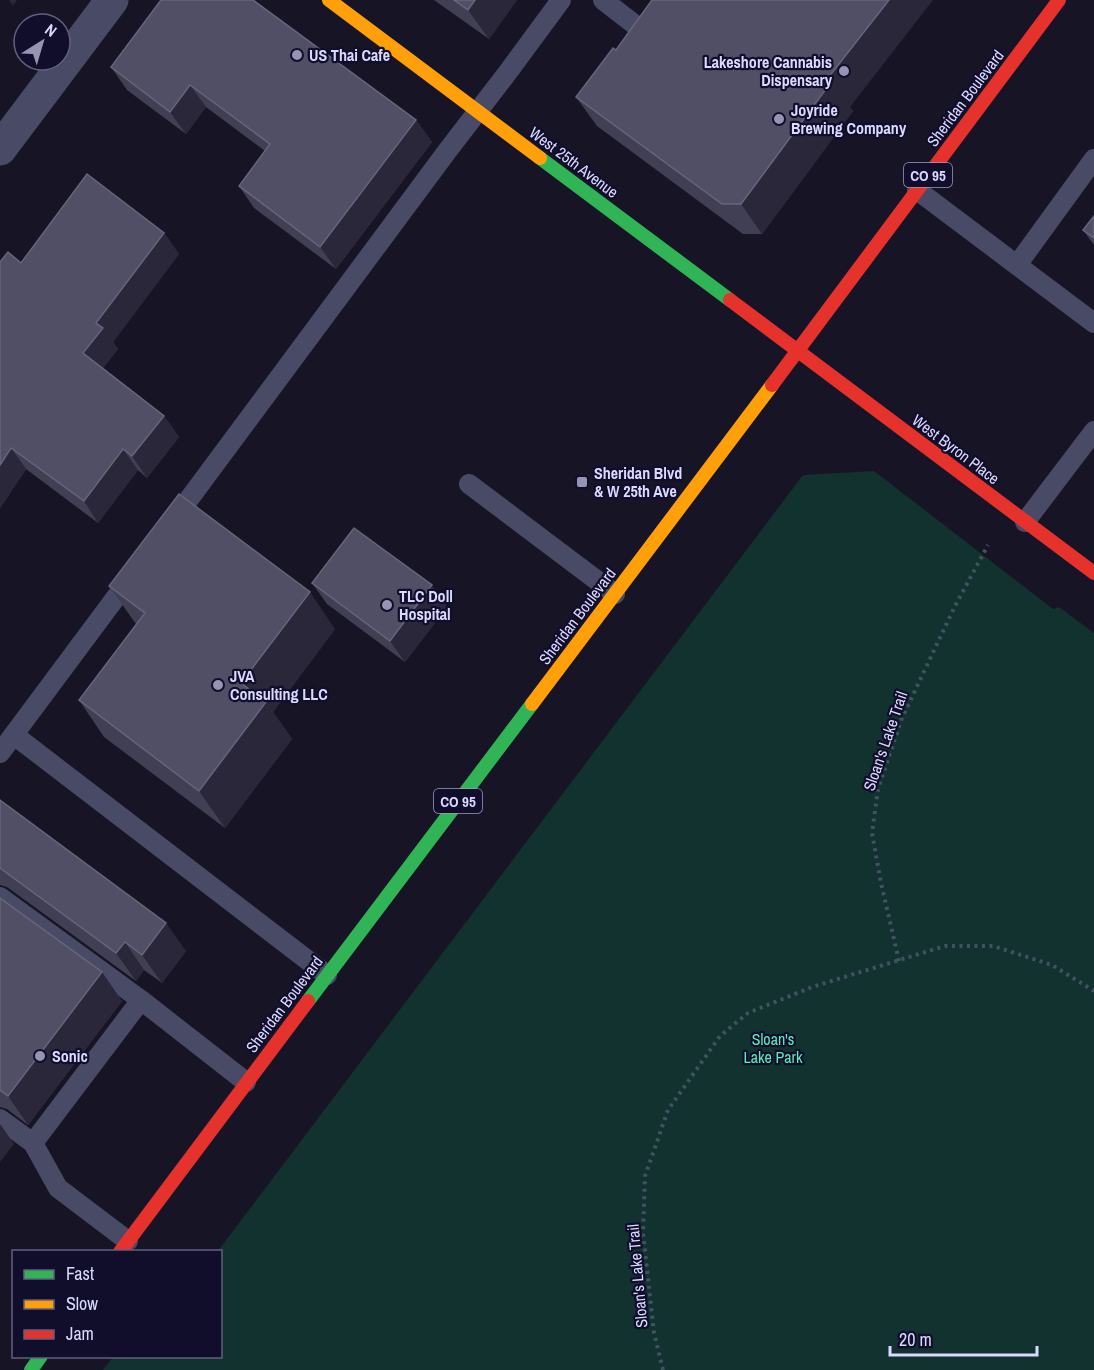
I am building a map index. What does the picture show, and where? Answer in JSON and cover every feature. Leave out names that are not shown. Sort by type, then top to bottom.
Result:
[{"type":"main road","name":"West 25th Avenue","points":[[329,0],[798,351]]},
{"type":"main road","name":"Sheridan Boulevard","points":[[124,1246],[798,351],[1059,0]]},
{"type":"main road","name":"West Byron Place","points":[[798,351],[1025,522],[1091,564]]},
{"type":"street","points":[[0,149],[112,0]]},
{"type":"lane","points":[[164,533],[561,0]]},
{"type":"lane","points":[[603,0],[652,38]]},
{"type":"lane","points":[[1017,265],[1094,159]]},
{"type":"lane","points":[[917,190],[1094,323]]},
{"type":"lane","points":[[1025,522],[1094,430]]},
{"type":"lane","points":[[469,484],[615,594]]},
{"type":"lane","points":[[0,753],[142,562]]},
{"type":"lane","points":[[14,735],[327,975]]},
{"type":"lane","points":[[0,897],[141,1000],[246,1082]]},
{"type":"lane","points":[[33,1143],[141,1000]]},
{"type":"lane","points":[[0,1119],[33,1143],[58,1188],[124,1246]]},
{"type":"path","name":"Sloan's Lake Trail","points":[[899,961],[872,833],[878,789],[902,718],[955,606],[988,544]]},
{"type":"path","name":"Sloan's Lake Trail","points":[[663,1370],[654,1333],[643,1233],[645,1176],[668,1110],[720,1036],[748,1013],[812,987],[945,946],[993,946],[1052,965],[1094,991]]},
{"type":"green space","name":"Sloan's Lake Park","points":[[874,471],[1053,609],[1059,607],[1094,633],[1094,1370],[103,1370],[112,1358],[222,1358],[222,1250],[219,1250],[803,475]]},
{"type":"building","points":[[161,0],[253,0],[416,120],[320,247],[239,186],[270,144],[190,85],[170,112],[111,67]]},
{"type":"building","points":[[454,0],[475,0],[468,10]]},
{"type":"building","points":[[652,0],[889,0],[828,78],[832,81],[741,204],[722,204],[576,97],[613,48],[616,50]]},
{"type":"building","points":[[87,174],[164,233],[96,323],[103,328],[83,353],[164,416],[132,456],[123,449],[84,501],[11,448],[0,465],[0,262],[8,252],[21,263]]},
{"type":"building","points":[[1094,216],[1094,238],[1083,230]]},
{"type":"building","name":"JVA Consulting LLC","points":[[179,494],[310,592],[241,683],[266,702],[199,791],[79,700],[145,613],[109,586]]},
{"type":"building","name":"TLC Doll Hospital","points":[[354,528],[432,585],[390,641],[312,583]]},
{"type":"building","points":[[0,800],[166,923],[142,955],[125,942],[116,953],[0,868]]},
{"type":"building","points":[[0,898],[102,972],[8,1096],[0,1090]]},
{"type":"traffic: fast","points":[[540,158],[730,300]]},
{"type":"traffic: fast","points":[[308,1001],[532,704]]},
{"type":"traffic: fast","points":[[31,1370],[40,1358]]},
{"type":"traffic: slow","points":[[329,0],[540,158]]},
{"type":"traffic: slow","points":[[532,704],[772,385]]},
{"type":"traffic: jam","points":[[772,385],[1059,0]]},
{"type":"traffic: jam","points":[[730,300],[1094,573]]},
{"type":"traffic: jam","points":[[121,1250],[308,1001]]},
{"type":"place","name":"US Thai Cafe","points":[[297,55]]},
{"type":"place","name":"Lakeshore Cannabis Dispensary","points":[[844,71]]},
{"type":"place","name":"Joyride Brewing Company","points":[[779,119]]},
{"type":"place","name":"Sheridan Blvd & W 25th Ave","points":[[582,482]]},
{"type":"place","name":"TLC Doll Hospital","points":[[387,605]]},
{"type":"place","name":"JVA Consulting LLC","points":[[218,685]]},
{"type":"place","name":"Sonic","points":[[40,1056]]}]
